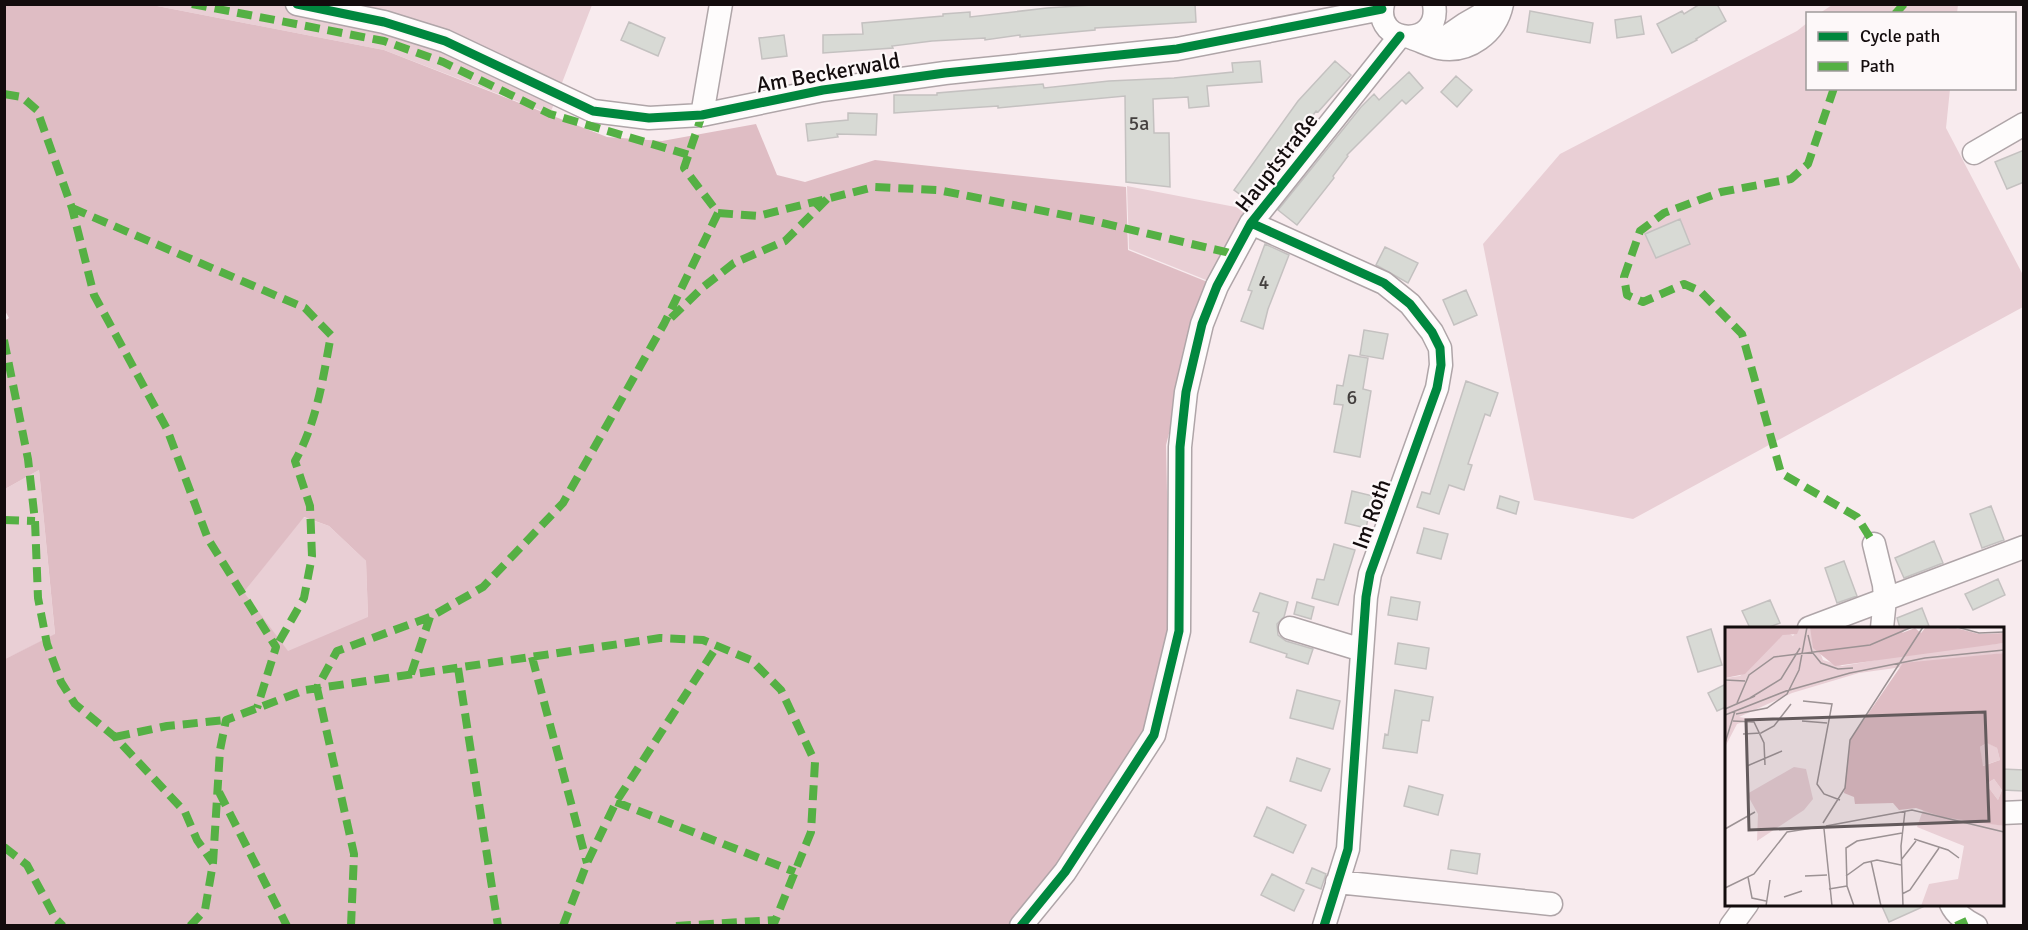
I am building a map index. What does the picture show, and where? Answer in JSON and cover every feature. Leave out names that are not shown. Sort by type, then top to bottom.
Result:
[{"type":"street","name":"Am Beckerwald","points":[[297,4],[384,22],[445,41],[593,111],[649,118],[702,115],[823,90],[945,73],[1177,49],[1382,7]]},
{"type":"street","points":[[702,115],[721,4]]},
{"type":"street","name":"Hauptstraße","points":[[1022,926],[1065,872],[1154,735],[1179,631],[1180,447],[1186,392],[1202,324],[1217,286],[1251,223],[1406,37],[1426,31],[1434,18],[1434,4]]},
{"type":"street","points":[[1382,7],[1386,26],[1406,37],[1433,46],[1461,49],[1482,38],[1500,18],[1501,4]]},
{"type":"street","points":[[1974,153],[2024,124]]},
{"type":"street","name":"Im Roth","points":[[1251,223],[1384,283],[1410,304],[1432,332],[1440,348],[1441,365],[1437,388],[1370,574],[1366,597],[1348,849],[1324,926]]},
{"type":"street","points":[[1874,544],[1884,585],[1882,627]]},
{"type":"street","points":[[1812,627],[2024,547]]},
{"type":"street","points":[[1290,628],[1362,650]]},
{"type":"street","points":[[2004,813],[2024,812]]},
{"type":"street","points":[[1337,882],[1551,904]]},
{"type":"street","points":[[1731,926],[1746,906]]},
{"type":"street","points":[[1953,906],[1954,911],[1976,926]]},
{"type":"shaded area","points":[[1832,4],[1958,5],[1957,12],[1822,12]]},
{"type":"shaded area","points":[[5,5],[152,5],[384,50],[607,137],[662,141],[756,124],[777,175],[805,182],[875,160],[1126,187],[1128,250],[1215,285],[1197,324],[1166,445],[1170,633],[1149,735],[1063,859],[1010,925],[5,925],[5,659],[55,634],[39,470],[5,489],[4,321],[9,318],[4,309]],"holes":[[[304,517],[329,526],[366,561],[368,617],[288,651],[244,592]]]},
{"type":"shaded area","points":[[152,5],[592,5],[550,114],[384,50]]},
{"type":"shaded area","points":[[1806,24],[1806,90],[1950,90],[1946,128],[2023,275],[2023,307],[1633,519],[1534,500],[1483,244],[1560,154],[1797,31]]},
{"type":"shaded area","points":[[1127,186],[1256,211],[1216,284],[1129,249]]},
{"type":"shaded area","points":[[39,470],[55,635],[5,659],[5,489]]},
{"type":"shaded area","points":[[303,517],[329,526],[366,561],[368,618],[288,652],[244,592]]},
{"type":"building","points":[[1107,4],[1195,4],[1196,22],[1095,28],[1095,30],[1020,37],[1020,35],[985,40],[985,38],[932,41],[892,46],[893,48],[823,53],[823,35],[863,34],[862,23],[943,16],[943,14],[970,12],[970,17]]},
{"type":"building","points":[[1700,4],[1717,4],[1726,21],[1672,53],[1657,24],[1682,11],[1684,14]]},
{"type":"building","points":[[1530,11],[1593,23],[1590,43],[1527,32]]},
{"type":"building","points":[[1641,16],[1644,34],[1617,38],[1615,20]]},
{"type":"building","points":[[629,22],[665,38],[658,56],[621,40]]},
{"type":"building","points":[[784,35],[787,56],[762,59],[759,38]]},
{"type":"building","points":[[1260,61],[1262,82],[1207,86],[1209,106],[1189,108],[1188,97],[1153,99],[1154,133],[1169,133],[1170,187],[1126,182],[1125,96],[998,108],[998,106],[894,113],[894,95],[937,95],[937,93],[1043,84],[1044,88],[1109,81],[1174,78],[1233,72],[1232,63]]},
{"type":"building","points":[[1335,61],[1351,75],[1318,112],[1316,111],[1249,201],[1234,190],[1298,101]]},
{"type":"building","points":[[1409,72],[1423,88],[1406,104],[1402,100],[1347,155],[1333,176],[1334,178],[1297,225],[1278,210],[1361,107],[1374,94],[1379,100]]},
{"type":"building","points":[[1456,76],[1472,90],[1457,107],[1441,92]]},
{"type":"building","points":[[848,113],[877,114],[876,135],[837,134],[838,137],[808,141],[806,124],[848,120]]},
{"type":"building","points":[[2024,150],[2024,182],[2007,189],[1995,162]]},
{"type":"building","points":[[1680,219],[1690,244],[1656,258],[1645,234]]},
{"type":"building","points":[[1265,244],[1289,255],[1268,309],[1263,329],[1241,321],[1252,291],[1248,290]]},
{"type":"building","points":[[1385,247],[1418,263],[1408,283],[1376,265]]},
{"type":"building","points":[[1466,290],[1477,315],[1454,325],[1443,300]]},
{"type":"building","points":[[1364,330],[1388,334],[1383,359],[1360,355]]},
{"type":"building","points":[[1349,355],[1368,358],[1363,389],[1371,391],[1360,457],[1334,452],[1343,405],[1334,404],[1337,385],[1343,386]]},
{"type":"building","points":[[1466,381],[1498,393],[1490,416],[1485,414],[1468,464],[1472,465],[1464,490],[1449,485],[1439,514],[1417,507],[1422,492],[1430,494]]},
{"type":"building","points":[[1352,491],[1373,496],[1366,528],[1345,523]]},
{"type":"building","points":[[1500,496],[1519,502],[1516,514],[1497,508]]},
{"type":"building","points":[[1991,506],[2004,540],[1982,548],[1970,514]]},
{"type":"building","points":[[1424,528],[1448,534],[1441,559],[1417,553]]},
{"type":"building","points":[[1934,541],[1943,563],[1904,578],[1895,558]]},
{"type":"building","points":[[1334,544],[1355,550],[1338,605],[1312,598],[1317,579],[1324,580]]},
{"type":"building","points":[[1844,561],[1857,596],[1837,603],[1825,568]]},
{"type":"building","points":[[1998,579],[2005,595],[1973,610],[1965,594]]},
{"type":"building","points":[[1260,593],[1288,602],[1284,617],[1277,624],[1278,635],[1286,641],[1313,649],[1308,664],[1286,657],[1287,654],[1250,642],[1259,613],[1253,611]]},
{"type":"building","points":[[1391,597],[1420,602],[1417,620],[1388,615]]},
{"type":"building","points":[[1770,600],[1780,623],[1770,627],[1750,627],[1742,611]]},
{"type":"building","points":[[1297,602],[1314,607],[1311,619],[1294,614]]},
{"type":"building","points":[[1922,608],[1929,626],[1900,627],[1897,618]]},
{"type":"building","points":[[1711,629],[1722,665],[1698,672],[1687,637]]},
{"type":"building","points":[[1398,643],[1429,648],[1426,669],[1395,664]]},
{"type":"building","points":[[1725,684],[1725,707],[1717,711],[1708,693]]},
{"type":"building","points":[[1297,690],[1340,701],[1333,729],[1290,718]]},
{"type":"building","points":[[1395,690],[1433,697],[1429,721],[1422,720],[1417,753],[1383,748],[1385,734],[1388,735]]},
{"type":"building","points":[[1297,758],[1330,769],[1321,791],[1290,781]]},
{"type":"building","points":[[2004,769],[2024,770],[2024,791],[2004,790]]},
{"type":"building","points":[[1409,786],[1443,795],[1438,815],[1404,806]]},
{"type":"building","points":[[1267,807],[1306,825],[1293,853],[1254,836]]},
{"type":"building","points":[[1451,850],[1480,854],[1477,874],[1448,869]]},
{"type":"building","points":[[1312,868],[1326,874],[1321,889],[1306,883]]},
{"type":"building","points":[[1272,874],[1304,890],[1294,911],[1261,895]]},
{"type":"building","points":[[1882,906],[1925,906],[1889,922]]},
{"type":"marked path","points":[[192,4],[384,41],[443,62],[550,114],[689,155]]},
{"type":"marked path","points":[[1897,12],[1904,4]]},
{"type":"marked path","points":[[1833,90],[1808,164],[1791,179],[1721,192],[1664,213],[1640,231],[1624,277],[1627,295],[1643,302],[1684,284],[1700,291],[1742,334],[1781,473],[1857,517],[1874,544]]},
{"type":"marked path","points":[[4,94],[22,97],[37,110],[72,208],[94,295],[167,429],[208,539],[276,647],[257,708]]},
{"type":"marked path","points":[[351,926],[354,854],[317,688],[337,651],[430,617],[483,587],[563,503],[664,324],[718,213],[684,168],[702,115]]},
{"type":"marked path","points":[[718,213],[758,216],[874,187],[938,190],[1094,221],[1234,254]]},
{"type":"marked path","points":[[671,318],[702,288],[734,263],[785,241],[827,199]]},
{"type":"marked path","points":[[72,208],[305,308],[331,335],[314,415],[295,461],[310,506],[312,556],[304,598],[276,647]]},
{"type":"marked path","points":[[4,340],[28,459],[35,521],[38,598],[47,644],[61,682],[75,704],[115,737],[185,812],[197,840],[213,863]]},
{"type":"marked path","points":[[4,520],[35,521]]},
{"type":"marked path","points":[[411,674],[430,617]]},
{"type":"marked path","points":[[190,926],[205,910],[213,863],[220,750],[226,720],[305,690],[660,638],[703,640],[751,660],[781,690],[815,762],[811,832],[773,926]]},
{"type":"marked path","points":[[563,926],[587,863],[616,802],[717,646]]},
{"type":"marked path","points":[[532,657],[587,863]]},
{"type":"marked path","points":[[458,668],[498,926]]},
{"type":"marked path","points":[[115,737],[167,726],[226,720]]},
{"type":"marked path","points":[[219,792],[287,926]]},
{"type":"marked path","points":[[616,802],[795,872]]},
{"type":"marked path","points":[[4,847],[27,865],[56,919],[63,926]]},
{"type":"marked path","points":[[676,926],[776,920]]},
{"type":"marked path","points":[[1956,926],[1967,921]]},
{"type":"cycle path","points":[[297,4],[384,22],[445,41],[593,111],[649,118],[702,115],[823,90],[945,73],[1177,49],[1382,9]]},
{"type":"cycle path","points":[[1021,926],[1065,872],[1154,735],[1179,631],[1180,447],[1186,392],[1202,324],[1217,286],[1251,223],[1400,36]]},
{"type":"cycle path","points":[[1251,223],[1384,283],[1410,304],[1432,332],[1440,348],[1441,365],[1437,388],[1370,574],[1366,597],[1348,849],[1324,926]]}]
